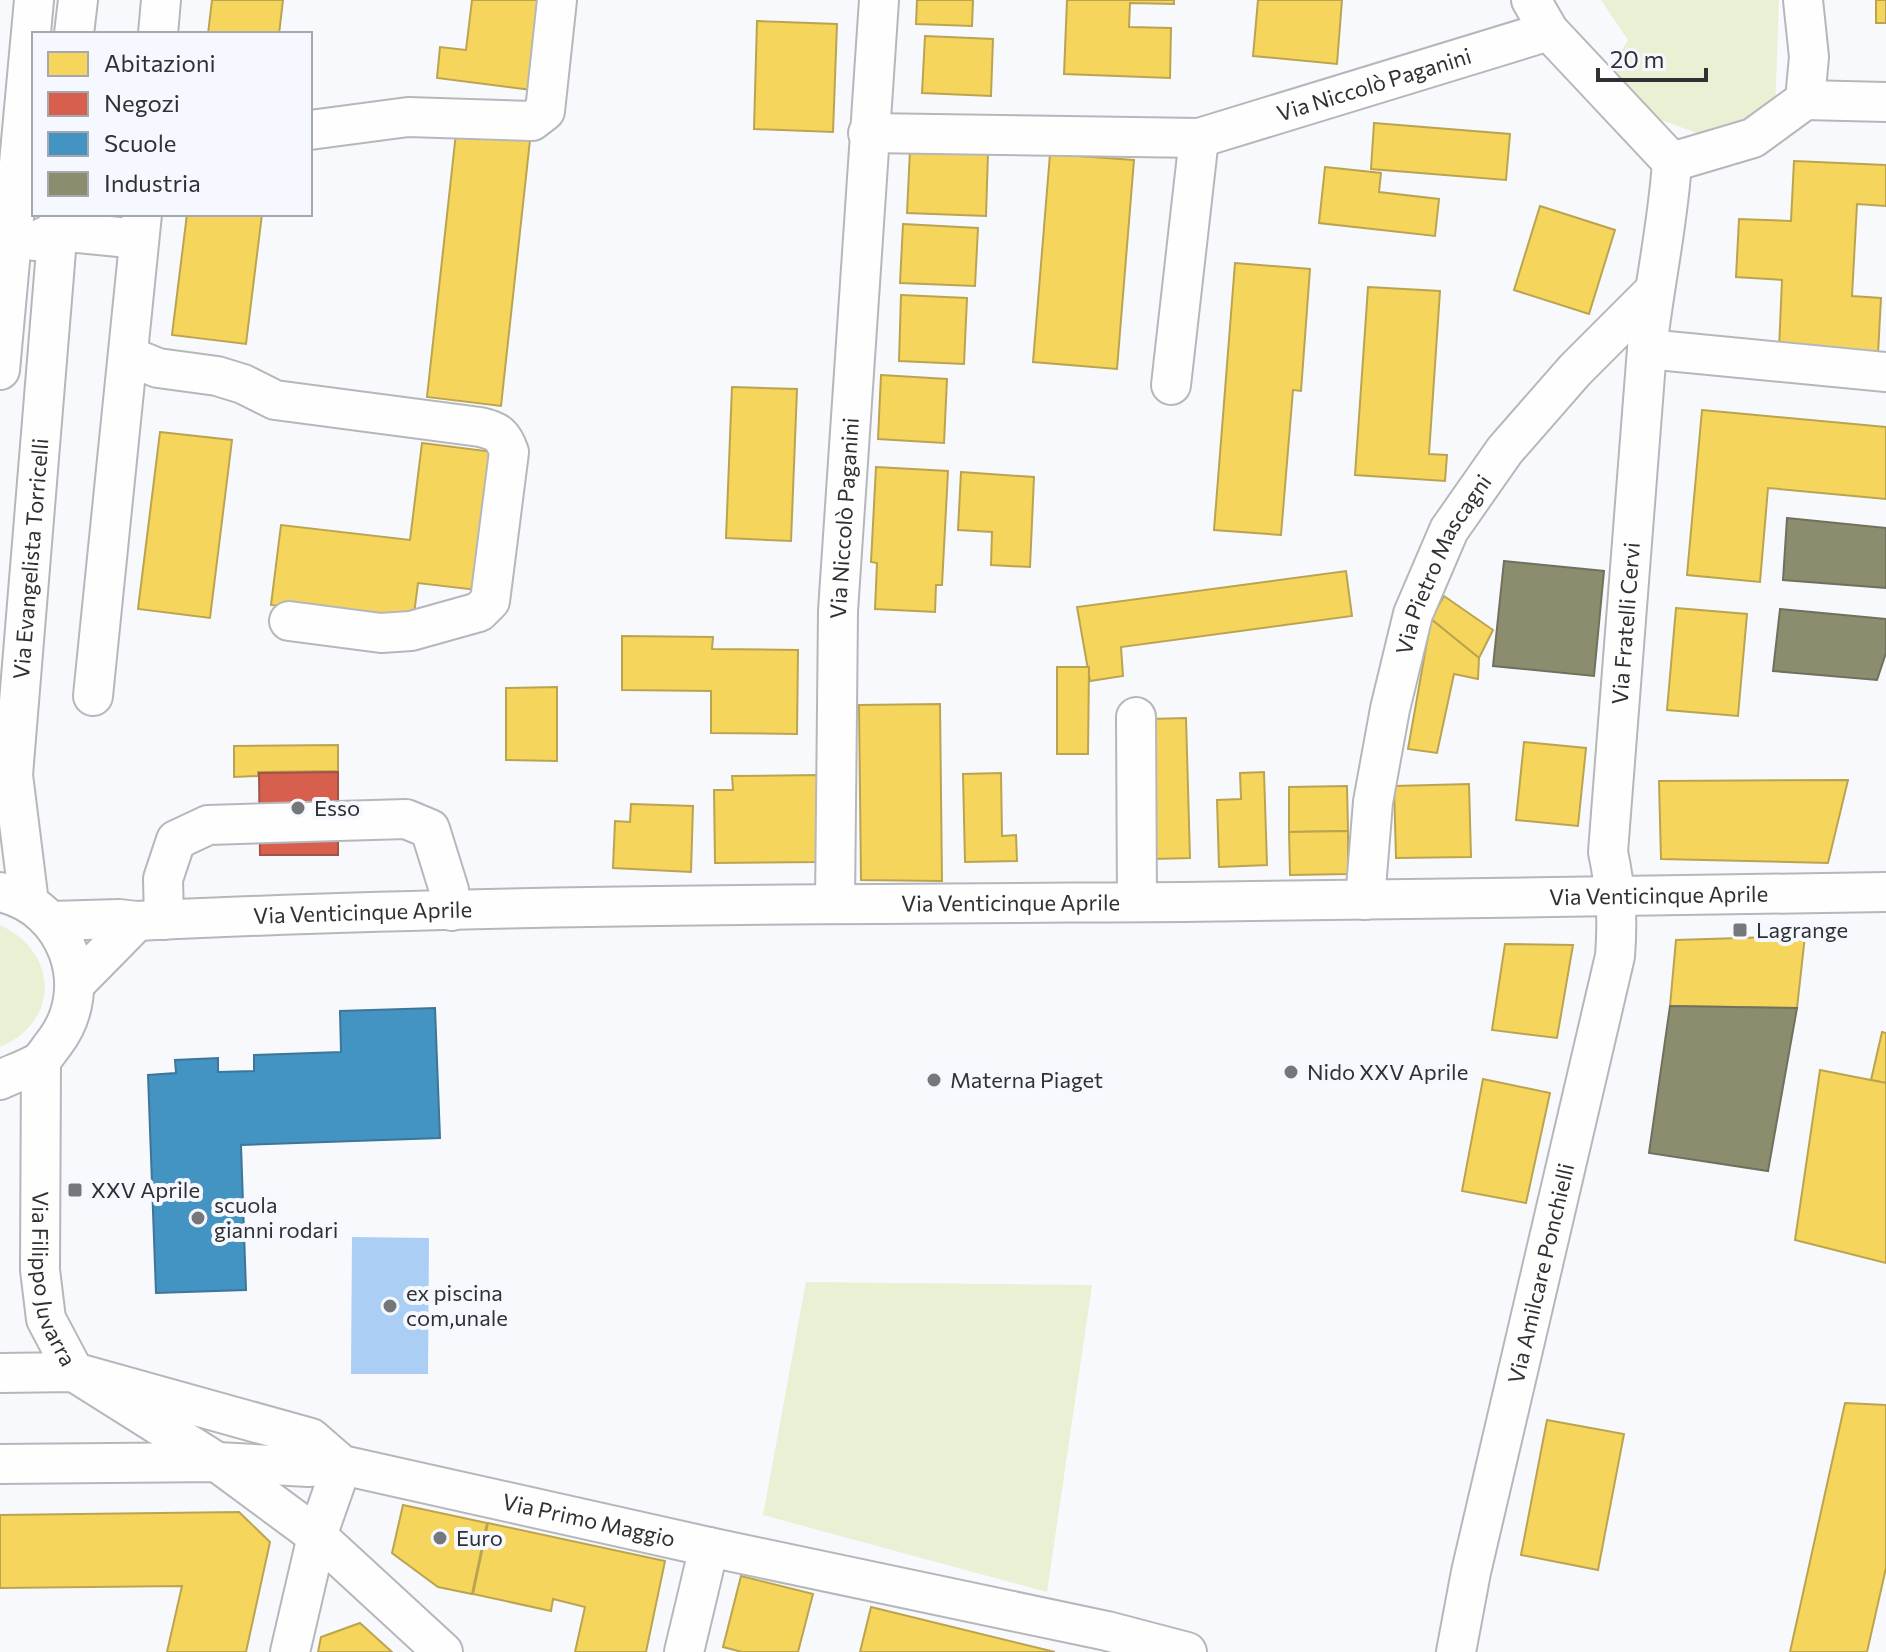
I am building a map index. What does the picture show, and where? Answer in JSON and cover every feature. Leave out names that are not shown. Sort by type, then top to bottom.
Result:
[{"type":"street","points":[[0,370],[8,177],[34,0]]},
{"type":"street","points":[[74,32],[78,0]]},
{"type":"street","points":[[158,32],[161,0]]},
{"type":"street","points":[[312,130],[408,117],[532,121],[545,111],[557,0]]},
{"type":"street","name":"Via Niccolò Paganini","points":[[835,904],[838,611],[879,0]]},
{"type":"street","points":[[1803,0],[1809,57],[1805,100]]},
{"type":"street","points":[[1540,16],[1672,162],[1753,138],[1805,100],[1886,102]]},
{"type":"street","name":"Via Niccolò Paganini","points":[[868,133],[1199,138],[1540,16]]},
{"type":"street","points":[[1171,385],[1199,138]]},
{"type":"street","name":"Via Fratelli Cervi","points":[[1617,896],[1608,852],[1647,349],[1653,292],[1669,206],[1672,162]]},
{"type":"street","points":[[5,255],[58,222],[140,226],[93,696]]},
{"type":"street","name":"Via Evangelista Torricelli","points":[[27,905],[13,775],[58,222]]},
{"type":"street","name":"Via Pietro Mascagni","points":[[1365,900],[1373,802],[1390,709],[1413,614],[1449,530],[1505,450],[1575,370],[1653,292]]},
{"type":"street","points":[[1647,349],[1886,372]]},
{"type":"street","points":[[128,356],[158,368],[217,376],[243,384],[275,400],[480,427],[495,430],[503,437],[509,452],[495,573],[490,601],[479,612],[411,631],[381,633],[289,621]]},
{"type":"street","points":[[1136,717],[1137,902]]},
{"type":"street","points":[[76,983],[151,921],[176,840],[208,825],[406,819],[430,829],[449,890],[452,911]]},
{"type":"street","name":"Via Venticinque Aprile","points":[[27,905],[151,921],[452,911],[835,904],[1886,892]]},
{"type":"street","name":"Via Amilcare Ponchielli","points":[[1456,1652],[1471,1572],[1615,956],[1617,896]]},
{"type":"street","points":[[0,1080],[41,1061],[67,1026],[76,983],[69,950],[27,905]]},
{"type":"street","name":"Via Filippo Juvarra","points":[[41,1061],[40,1270],[46,1319],[74,1372],[217,1462],[317,1536],[443,1652]]},
{"type":"street","name":"Via Primo Maggio","points":[[0,1373],[74,1372],[311,1438],[342,1465],[709,1547],[1106,1642],[1187,1652]]},
{"type":"street","name":"Via Filippo Juvarra","points":[[0,1464],[217,1462],[308,1467],[342,1465]]},
{"type":"street","points":[[290,1652],[317,1536],[342,1465]]},
{"type":"street","points":[[684,1652],[709,1547]]},
{"type":"green space","points":[[1601,0],[1779,0],[1775,110],[1697,133],[1650,116],[1606,75],[1628,40]]},
{"type":"green space","points":[[0,925],[19,937],[33,952],[42,969],[45,986],[42,1004],[34,1021],[20,1035],[0,1047]]},
{"type":"green space","points":[[806,1282],[1092,1285],[1047,1592],[763,1515]]},
{"type":"water","name":"ex piscina com,unale","points":[[352,1237],[429,1238],[428,1374],[351,1374]]},
{"type":"building: Abitazioni","points":[[212,0],[283,0],[279,32],[208,32]]},
{"type":"building: Abitazioni","points":[[472,0],[539,0],[540,91],[437,78],[440,47],[466,50]]},
{"type":"building: Abitazioni","points":[[917,0],[973,0],[972,26],[916,24]]},
{"type":"building: Abitazioni","points":[[1067,0],[1174,0],[1174,4],[1130,3],[1129,27],[1171,28],[1170,78],[1064,74]]},
{"type":"building: Abitazioni","points":[[1258,0],[1342,0],[1337,64],[1253,56]]},
{"type":"building: Abitazioni","points":[[1876,0],[1886,0],[1886,23],[1876,23]]},
{"type":"building: Abitazioni","points":[[757,21],[837,24],[833,132],[754,129]]},
{"type":"building: Abitazioni","points":[[925,36],[993,39],[991,96],[922,93]]},
{"type":"building: Abitazioni","points":[[1374,123],[1510,134],[1506,180],[1371,169]]},
{"type":"building: Abitazioni","points":[[456,133],[530,140],[501,406],[427,397]]},
{"type":"building: Abitazioni","points":[[910,150],[988,153],[986,216],[907,213]]},
{"type":"building: Abitazioni","points":[[1050,154],[1134,160],[1117,369],[1033,362]]},
{"type":"building: Abitazioni","points":[[1794,161],[1886,165],[1886,206],[1857,204],[1852,296],[1881,298],[1878,354],[1779,350],[1782,280],[1736,277],[1739,219],[1791,221]]},
{"type":"building: Abitazioni","points":[[1325,167],[1381,173],[1379,192],[1439,199],[1435,236],[1319,223]]},
{"type":"building: Abitazioni","points":[[1540,206],[1615,230],[1589,314],[1514,290]]},
{"type":"building: Abitazioni","points":[[187,216],[262,216],[246,344],[172,335]]},
{"type":"building: Abitazioni","points":[[903,224],[978,228],[975,286],[900,283]]},
{"type":"building: Abitazioni","points":[[1235,263],[1310,269],[1301,391],[1293,390],[1281,535],[1214,530]]},
{"type":"building: Abitazioni","points":[[1368,287],[1440,291],[1429,454],[1447,455],[1445,481],[1355,475]]},
{"type":"building: Abitazioni","points":[[901,295],[967,298],[964,364],[899,361]]},
{"type":"building: Abitazioni","points":[[881,375],[947,379],[944,443],[878,439]]},
{"type":"building: Abitazioni","points":[[732,387],[797,389],[791,541],[726,538]]},
{"type":"building: Abitazioni","points":[[1702,410],[1886,427],[1886,499],[1768,488],[1760,582],[1687,575]]},
{"type":"building: Abitazioni","points":[[160,432],[232,440],[210,618],[138,609]]},
{"type":"building: Abitazioni","points":[[422,443],[494,452],[477,590],[418,583],[413,622],[271,605],[281,525],[410,540]]},
{"type":"building: Abitazioni","points":[[876,467],[948,471],[942,585],[936,585],[935,612],[875,609],[877,563],[871,562]]},
{"type":"building: Abitazioni","points":[[961,472],[1034,477],[1030,567],[991,565],[992,532],[958,530]]},
{"type":"building: Abitazioni","points":[[1346,571],[1352,616],[1121,647],[1123,676],[1090,681],[1077,607]]},
{"type":"building: Abitazioni","points":[[1444,596],[1493,630],[1479,658],[1431,619]]},
{"type":"building: Abitazioni","points":[[1676,608],[1747,614],[1738,716],[1667,710]]},
{"type":"building: Abitazioni","points":[[1431,619],[1479,658],[1478,679],[1454,674],[1437,753],[1408,749]]},
{"type":"building: Abitazioni","points":[[622,636],[713,637],[712,649],[798,650],[797,734],[711,733],[711,691],[622,690]]},
{"type":"building: Abitazioni","points":[[1057,667],[1089,667],[1088,754],[1057,754]]},
{"type":"building: Abitazioni","points":[[557,687],[557,761],[506,760],[506,688]]},
{"type":"building: Abitazioni","points":[[940,704],[942,881],[861,880],[859,705]]},
{"type":"building: Abitazioni","points":[[1186,718],[1190,858],[1154,859],[1149,719]]},
{"type":"building: Abitazioni","points":[[1524,742],[1586,748],[1578,826],[1516,820]]},
{"type":"building: Abitazioni","points":[[338,745],[338,771],[258,772],[258,776],[234,777],[234,746]]},
{"type":"building: Abitazioni","points":[[1264,772],[1267,865],[1219,867],[1217,800],[1241,799],[1240,773]]},
{"type":"building: Abitazioni","points":[[1001,773],[1002,836],[1016,835],[1017,861],[965,862],[963,774]]},
{"type":"building: Abitazioni","points":[[818,775],[818,862],[715,863],[714,790],[733,790],[732,776]]},
{"type":"building: Abitazioni","points":[[1848,780],[1828,863],[1661,859],[1659,781]]},
{"type":"building: Abitazioni","points":[[1469,784],[1471,857],[1396,858],[1394,786]]},
{"type":"building: Abitazioni","points":[[1347,786],[1348,831],[1289,832],[1289,787]]},
{"type":"building: Abitazioni","points":[[631,804],[693,806],[691,872],[613,868],[615,821],[630,822]]},
{"type":"building: Abitazioni","points":[[1348,831],[1348,874],[1290,875],[1289,832]]},
{"type":"building: Abitazioni","points":[[1805,936],[1797,1008],[1670,1006],[1676,940]]},
{"type":"building: Abitazioni","points":[[1505,944],[1573,945],[1557,1038],[1492,1030]]},
{"type":"building: Abitazioni","points":[[1882,1032],[1886,1033],[1886,1083],[1871,1080]]},
{"type":"building: Abitazioni","points":[[1820,1070],[1886,1083],[1886,1263],[1795,1240]]},
{"type":"building: Abitazioni","points":[[1483,1079],[1550,1093],[1526,1203],[1462,1191]]},
{"type":"building: Abitazioni","points":[[1845,1403],[1886,1405],[1886,1568],[1867,1652],[1790,1652]]},
{"type":"building: Abitazioni","points":[[1547,1420],[1624,1434],[1598,1570],[1521,1555]]},
{"type":"building: Abitazioni","name":"Euro","points":[[403,1505],[487,1523],[472,1594],[438,1587],[392,1553]]},
{"type":"building: Abitazioni","points":[[239,1512],[270,1542],[246,1652],[167,1652],[182,1586],[0,1588],[0,1515]]},
{"type":"building: Abitazioni","points":[[488,1523],[665,1561],[646,1652],[575,1652],[585,1607],[553,1599],[551,1611],[473,1594]]},
{"type":"building: Abitazioni","points":[[741,1576],[813,1594],[798,1652],[742,1652],[723,1647]]},
{"type":"building: Abitazioni","points":[[871,1607],[1055,1652],[860,1652]]},
{"type":"building: Abitazioni","points":[[360,1623],[392,1652],[318,1652],[321,1637]]},
{"type":"building: Negozi","points":[[338,772],[338,855],[260,855],[259,773]]},
{"type":"building: Scuole","name":"scuola gianni rodari","points":[[435,1008],[440,1138],[241,1145],[246,1290],[156,1293],[148,1075],[176,1073],[175,1060],[218,1058],[218,1072],[254,1071],[254,1055],[341,1052],[340,1011]]},
{"type":"building: Industria","points":[[1787,518],[1886,528],[1886,588],[1783,580]]},
{"type":"building: Industria","points":[[1504,561],[1604,571],[1594,676],[1493,666]]},
{"type":"building: Industria","points":[[1780,609],[1886,619],[1886,653],[1877,680],[1773,671]]},
{"type":"building: Industria","points":[[1670,1006],[1797,1008],[1768,1171],[1649,1153]]},
{"type":"place","name":"Esso","points":[[298,808]]},
{"type":"place","name":"Lagrange","points":[[1740,930]]},
{"type":"place","name":"Nido XXV Aprile","points":[[1291,1072]]},
{"type":"place","name":"Materna Piaget","points":[[934,1080]]},
{"type":"place","name":"XXV Aprile","points":[[75,1190]]},
{"type":"place","name":"scuola gianni rodari","points":[[198,1218]]},
{"type":"place","name":"ex piscina com,unale","points":[[390,1306]]},
{"type":"place","name":"Euro","points":[[440,1538]]}]
